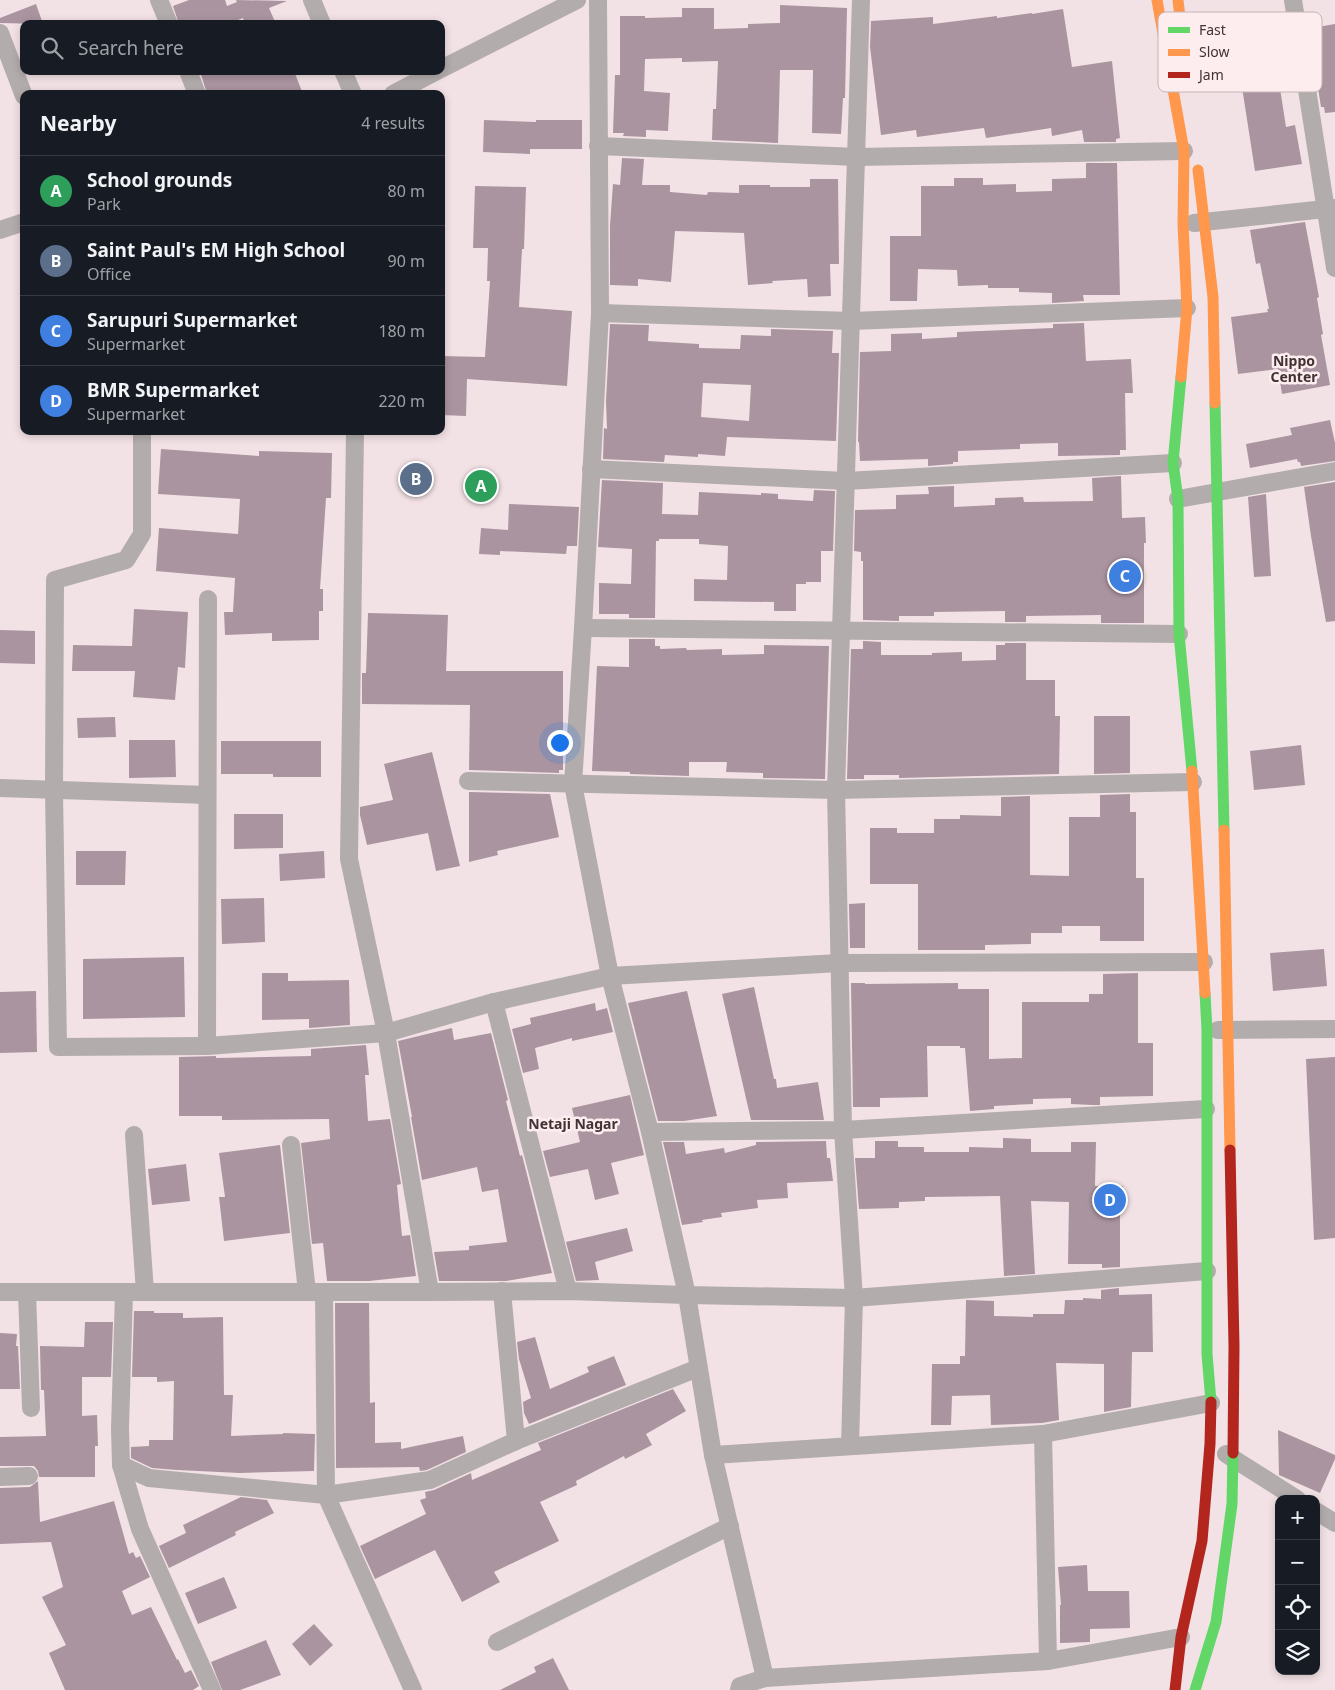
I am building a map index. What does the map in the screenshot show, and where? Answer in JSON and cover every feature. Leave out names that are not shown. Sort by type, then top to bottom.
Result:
[{"type":"main road","points":[[1177,92],[1204,222],[1214,297],[1234,1346],[1232,1504],[1216,1622],[1195,1690]]},
{"type":"main road","points":[[1181,1687],[1181,1637],[1202,1541],[1210,1444],[1211,1403],[1206,1354],[1206,1109],[1208,1030],[1193,782],[1179,634],[1178,499],[1173,463],[1186,308],[1183,224],[1190,153]]},
{"type":"street","points":[[159,0],[167,20]]},
{"type":"street","points":[[312,0],[320,20]]},
{"type":"street","points":[[445,67],[577,0]]},
{"type":"street","points":[[598,0],[600,313],[573,784],[610,976],[650,1132],[687,1295],[713,1455],[765,1678]]},
{"type":"street","points":[[850,1446],[854,1298],[843,1130],[836,790],[861,0]]},
{"type":"street","points":[[0,33],[22,90]]},
{"type":"street","points":[[190,75],[195,90]]},
{"type":"street","points":[[345,75],[351,90]]},
{"type":"street","points":[[401,90],[429,75]]},
{"type":"street","points":[[1309,92],[1330,209],[1335,268]]},
{"type":"street","points":[[598,146],[857,157],[1190,153]]},
{"type":"street","points":[[1183,224],[1330,209]]},
{"type":"street","points":[[0,230],[20,223]]},
{"type":"street","points":[[600,313],[852,321],[1186,308]]},
{"type":"street","points":[[142,435],[142,534],[126,560],[56,580],[54,790],[58,1047],[207,1046],[386,1033],[494,1002],[610,976],[839,963],[1204,962]]},
{"type":"street","points":[[355,435],[349,859],[386,1033],[430,1292]]},
{"type":"street","points":[[591,469],[846,481],[1173,463]]},
{"type":"street","points":[[1178,499],[1335,471]]},
{"type":"street","points":[[207,1046],[208,599]]},
{"type":"street","points":[[583,628],[1179,634]]},
{"type":"street","points":[[468,781],[836,790],[1193,782]]},
{"type":"street","points":[[0,788],[207,795]]},
{"type":"street","points":[[494,1002],[568,1291]]},
{"type":"street","points":[[1208,1030],[1335,1028]]},
{"type":"street","points":[[650,1132],[843,1130],[1206,1109]]},
{"type":"street","points":[[134,1134],[145,1292]]},
{"type":"street","points":[[291,1145],[315,1292],[326,1495],[412,1690]]},
{"type":"street","points":[[0,1292],[568,1291],[854,1298],[1207,1271]]},
{"type":"street","points":[[27,1292],[31,1408]]},
{"type":"street","points":[[502,1292],[516,1441]]},
{"type":"street","points":[[124,1293],[120,1428],[121,1465],[140,1529],[212,1690]]},
{"type":"street","points":[[121,1465],[149,1478],[326,1495],[430,1480],[516,1441],[698,1368]]},
{"type":"street","points":[[713,1455],[1043,1434],[1211,1403]]},
{"type":"street","points":[[1043,1434],[1048,1661]]},
{"type":"street","points":[[1210,1444],[1291,1495]]},
{"type":"street","points":[[0,1477],[29,1476]]},
{"type":"street","points":[[1320,1514],[1335,1523]]},
{"type":"street","points":[[497,1642],[730,1526]]},
{"type":"street","points":[[739,1690],[740,1686],[765,1678],[1048,1661],[1181,1637]]},
{"type":"building","points":[[189,0],[225,0],[227,6],[237,2],[236,0],[287,1],[269,8],[274,20],[244,20],[243,18],[238,20],[178,20],[173,6]]},
{"type":"building","points":[[36,4],[42,20],[20,20],[20,23],[0,23],[0,18]]},
{"type":"building","points":[[780,5],[847,8],[845,98],[843,98],[841,134],[812,133],[813,70],[780,70],[778,143],[712,140],[713,109],[716,109],[718,61],[682,62],[682,58],[645,59],[644,91],[670,93],[668,131],[646,130],[646,137],[623,136],[624,133],[613,133],[615,75],[620,75],[620,16],[645,16],[645,18],[682,17],[682,8],[714,8],[714,29],[748,28],[748,24],[780,23]]},
{"type":"building","points":[[1063,9],[1072,67],[1112,61],[1120,138],[1116,139],[1116,142],[1084,142],[1082,130],[1052,136],[1051,128],[986,138],[984,128],[917,137],[916,130],[881,135],[870,47],[871,21],[933,17],[933,24]]},
{"type":"building","points":[[1335,24],[1335,112],[1325,113],[1324,107],[1321,107],[1319,92],[1322,92],[1322,26]]},
{"type":"building","points":[[201,75],[296,75],[301,90],[206,90]]},
{"type":"building","points":[[1243,92],[1281,92],[1286,127],[1295,125],[1302,164],[1255,171]]},
{"type":"building","points":[[484,120],[536,122],[536,120],[582,120],[582,149],[530,149],[530,154],[483,152]]},
{"type":"building","points":[[622,158],[644,159],[642,185],[670,185],[670,192],[707,195],[708,192],[739,193],[739,185],[810,187],[810,179],[838,179],[839,264],[830,264],[831,296],[808,297],[807,279],[772,281],[773,283],[748,285],[744,233],[675,231],[671,282],[638,279],[638,286],[610,285],[610,225],[613,184],[620,185]]},
{"type":"building","points":[[1086,163],[1117,163],[1120,295],[1083,295],[1084,301],[1052,303],[1052,293],[1019,292],[1019,288],[988,288],[988,285],[958,286],[957,270],[918,269],[917,301],[890,301],[890,236],[921,236],[921,186],[954,186],[954,178],[983,178],[983,185],[1016,184],[1016,192],[1052,191],[1052,179],[1086,178]]},
{"type":"building","points":[[475,186],[526,187],[524,249],[522,249],[519,307],[572,311],[567,386],[467,379],[466,416],[445,415],[445,356],[485,357],[490,281],[487,281],[488,248],[473,248]]},
{"type":"building","points":[[1305,222],[1319,297],[1317,298],[1323,334],[1321,335],[1330,385],[1282,394],[1278,369],[1238,374],[1231,317],[1268,312],[1267,309],[1269,309],[1260,263],[1256,264],[1250,230]]},
{"type":"building","points":[[1084,323],[1086,361],[1131,359],[1133,393],[1125,393],[1126,450],[1120,450],[1120,455],[1058,456],[1058,443],[1020,444],[1020,449],[958,451],[958,462],[953,462],[953,464],[928,466],[928,459],[860,461],[858,442],[860,352],[891,351],[891,334],[922,333],[922,339],[957,337],[957,332],[1053,328],[1053,324]]},
{"type":"building","points":[[610,324],[649,325],[648,341],[699,344],[699,348],[740,349],[741,335],[771,336],[771,329],[833,331],[832,353],[839,353],[836,441],[727,437],[725,456],[698,454],[698,457],[665,455],[664,462],[603,459],[604,428],[607,429],[606,401]],"holes":[[[703,383],[751,385],[749,421],[701,417]]]},
{"type":"building","points":[[1330,420],[1335,443],[1335,461],[1301,466],[1297,459],[1250,468],[1246,444],[1292,435],[1290,428]]},
{"type":"building","points":[[161,449],[259,456],[259,451],[332,453],[331,498],[326,498],[320,589],[323,589],[323,611],[319,611],[319,640],[272,641],[272,633],[225,635],[224,612],[233,612],[235,578],[156,571],[159,528],[238,534],[240,499],[158,494]]},
{"type":"building","points":[[1121,476],[1122,518],[1145,517],[1144,623],[1101,623],[1101,615],[1026,616],[1026,622],[1005,622],[1005,611],[934,612],[934,616],[899,616],[899,621],[863,620],[863,561],[861,561],[861,552],[854,551],[855,510],[896,509],[896,495],[929,494],[928,487],[954,486],[954,507],[995,505],[995,498],[1023,497],[1024,502],[1093,501],[1092,478]]},
{"type":"building","points":[[602,480],[663,483],[662,514],[698,515],[699,492],[778,494],[778,499],[813,501],[814,490],[835,491],[833,551],[821,551],[821,582],[796,584],[796,611],[774,611],[774,602],[694,601],[694,579],[727,580],[728,546],[699,544],[699,539],[659,539],[659,541],[656,541],[655,618],[629,618],[629,614],[599,614],[599,583],[631,584],[632,549],[598,547]]},
{"type":"building","points":[[1335,482],[1335,621],[1326,622],[1304,487]]},
{"type":"building","points":[[1266,494],[1271,576],[1254,577],[1248,497]]},
{"type":"building","points":[[509,504],[579,507],[577,546],[567,546],[566,554],[500,551],[500,555],[479,554],[481,528],[508,530]]},
{"type":"building","points":[[134,609],[188,612],[185,668],[178,667],[175,700],[133,697],[135,671],[72,671],[73,645],[132,646]]},
{"type":"building","points":[[368,613],[448,615],[446,671],[563,671],[563,770],[559,770],[559,773],[469,770],[470,705],[362,704],[362,673],[366,673]]},
{"type":"building","points":[[0,630],[35,631],[35,664],[0,663]]},
{"type":"building","points":[[629,639],[655,639],[655,646],[660,646],[660,649],[722,649],[722,655],[764,654],[764,645],[829,646],[825,779],[763,778],[763,773],[726,772],[727,762],[689,762],[689,776],[592,771],[597,666],[629,667]]},
{"type":"building","points":[[863,641],[881,642],[881,655],[932,655],[932,653],[962,652],[962,661],[996,660],[996,645],[1026,643],[1026,680],[1055,680],[1055,716],[1060,716],[1059,774],[899,778],[899,775],[864,775],[864,779],[847,779],[851,649],[863,649]]},
{"type":"building","points":[[1094,716],[1130,716],[1130,773],[1094,774]]},
{"type":"building","points":[[115,717],[116,737],[78,738],[77,718]]},
{"type":"building","points":[[129,740],[175,740],[176,777],[129,778]]},
{"type":"building","points":[[221,741],[321,741],[321,777],[273,777],[273,774],[221,774]]},
{"type":"building","points":[[1301,745],[1305,785],[1254,790],[1250,751]]},
{"type":"building","points":[[432,752],[460,866],[436,871],[428,833],[367,845],[360,815],[360,807],[393,800],[384,764]]},
{"type":"building","points":[[469,792],[550,794],[559,837],[497,851],[498,855],[469,862]]},
{"type":"building","points":[[1130,794],[1130,812],[1136,812],[1136,878],[1144,878],[1144,941],[1100,941],[1100,926],[1062,926],[1062,933],[1031,933],[1031,944],[985,945],[985,950],[918,950],[918,884],[870,884],[870,828],[897,828],[897,833],[934,833],[934,819],[960,819],[960,815],[1001,816],[1001,797],[1030,796],[1030,875],[1069,876],[1069,817],[1100,817],[1100,795]]},
{"type":"building","points":[[234,814],[283,814],[283,848],[234,849]]},
{"type":"building","points":[[76,851],[126,851],[125,885],[76,885]]},
{"type":"building","points":[[324,851],[325,878],[280,881],[279,854]]},
{"type":"building","points":[[264,898],[265,942],[222,944],[221,899]]},
{"type":"building","points":[[865,903],[865,948],[850,948],[849,904]]},
{"type":"building","points":[[1324,949],[1327,986],[1273,991],[1270,953]]},
{"type":"building","points":[[184,957],[185,1017],[83,1019],[83,959]]},
{"type":"building","points":[[262,973],[288,973],[288,981],[349,980],[350,1025],[309,1028],[309,1019],[262,1020]]},
{"type":"building","points":[[1138,973],[1138,1043],[1153,1043],[1153,1096],[1100,1097],[1100,1105],[1071,1104],[1071,1098],[1033,1099],[1033,1104],[994,1106],[994,1109],[970,1111],[965,1048],[960,1048],[960,1046],[927,1046],[928,1097],[880,1098],[880,1107],[853,1107],[851,983],[958,983],[958,989],[989,989],[989,1059],[1022,1058],[1022,1002],[1089,1002],[1089,994],[1103,994],[1103,974]]},
{"type":"building","points":[[754,987],[777,1088],[818,1082],[824,1120],[751,1120],[722,994]]},
{"type":"building","points":[[36,991],[37,1052],[0,1053],[0,992]]},
{"type":"building","points":[[687,991],[717,1116],[684,1121],[658,1121],[628,1003]]},
{"type":"building","points":[[595,1003],[596,1011],[607,1008],[613,1032],[572,1041],[572,1038],[535,1048],[539,1069],[523,1073],[512,1029],[531,1024],[530,1018]]},
{"type":"building","points":[[452,1028],[454,1040],[491,1033],[508,1100],[506,1101],[520,1156],[522,1155],[552,1273],[506,1281],[439,1281],[434,1252],[469,1250],[469,1246],[507,1242],[498,1189],[482,1192],[477,1167],[422,1180],[398,1041]]},
{"type":"building","points":[[366,1045],[369,1075],[365,1075],[368,1121],[390,1119],[401,1184],[397,1185],[402,1236],[410,1235],[416,1276],[369,1281],[327,1281],[323,1243],[312,1244],[301,1143],[330,1139],[329,1119],[222,1120],[222,1116],[179,1116],[179,1057],[311,1056],[311,1049]]},
{"type":"building","points":[[1335,1057],[1335,1238],[1314,1240],[1306,1059]]},
{"type":"building","points":[[630,1095],[644,1155],[611,1163],[619,1194],[595,1200],[588,1169],[550,1177],[543,1151],[580,1142],[572,1108]]},
{"type":"building","points":[[1003,1138],[1031,1139],[1031,1152],[1071,1152],[1071,1142],[1096,1142],[1095,1186],[1123,1186],[1122,1210],[1120,1210],[1120,1267],[1102,1268],[1102,1264],[1068,1264],[1069,1202],[1031,1201],[1035,1274],[1004,1276],[1000,1196],[925,1197],[925,1201],[899,1202],[899,1208],[859,1209],[855,1158],[875,1158],[875,1141],[898,1141],[898,1147],[924,1147],[924,1152],[969,1152],[969,1147],[1003,1148]]},
{"type":"building","points":[[826,1141],[827,1158],[830,1158],[833,1181],[787,1183],[788,1198],[757,1200],[758,1208],[721,1213],[722,1217],[682,1225],[663,1142],[684,1142],[686,1154],[724,1148],[725,1153],[756,1145],[756,1142]]},
{"type":"building","points":[[280,1145],[290,1233],[224,1241],[219,1197],[225,1197],[219,1153]]},
{"type":"building","points":[[186,1164],[190,1201],[152,1205],[148,1169]]},
{"type":"building","points":[[627,1228],[633,1251],[595,1262],[599,1280],[576,1281],[566,1242]]},
{"type":"building","points":[[1119,1288],[1119,1295],[1152,1294],[1153,1352],[1132,1352],[1131,1407],[1104,1412],[1104,1364],[1056,1363],[1059,1420],[1042,1423],[991,1425],[990,1395],[952,1396],[951,1425],[931,1425],[932,1364],[960,1364],[960,1356],[965,1356],[966,1300],[994,1301],[994,1316],[1033,1317],[1033,1314],[1064,1314],[1065,1300],[1101,1299],[1101,1290]]},
{"type":"building","points":[[335,1303],[369,1303],[370,1403],[375,1402],[375,1443],[401,1442],[401,1449],[463,1436],[466,1452],[427,1470],[420,1471],[419,1467],[336,1468]]},
{"type":"building","points":[[134,1311],[183,1313],[183,1318],[223,1317],[224,1395],[233,1395],[231,1436],[283,1433],[315,1434],[314,1471],[240,1473],[177,1470],[152,1468],[131,1458],[131,1447],[149,1446],[149,1440],[173,1440],[174,1381],[157,1382],[157,1377],[132,1377]]},
{"type":"building","points":[[85,1322],[113,1322],[111,1377],[82,1377],[82,1416],[97,1415],[98,1446],[95,1446],[95,1477],[39,1477],[38,1471],[34,1466],[0,1466],[0,1437],[46,1436],[44,1390],[41,1390],[40,1346],[84,1347]]},
{"type":"building","points":[[0,1333],[17,1334],[16,1346],[18,1346],[20,1389],[0,1389]]},
{"type":"building","points":[[535,1337],[550,1389],[589,1372],[587,1367],[614,1356],[626,1385],[529,1424],[524,1413],[523,1402],[531,1398],[519,1359],[517,1342]]},
{"type":"building","points":[[673,1389],[686,1411],[646,1434],[652,1445],[625,1459],[624,1456],[576,1481],[577,1485],[540,1502],[559,1541],[494,1572],[500,1582],[462,1602],[435,1550],[375,1579],[360,1546],[426,1514],[420,1500],[426,1498],[425,1492],[434,1490],[471,1473],[472,1480],[541,1450],[538,1443]]},
{"type":"building","points":[[1278,1430],[1335,1455],[1320,1493],[1279,1475]]},
{"type":"building","points":[[38,1481],[40,1522],[114,1501],[129,1554],[133,1552],[136,1558],[140,1556],[150,1577],[122,1591],[132,1615],[151,1607],[177,1660],[185,1673],[191,1670],[199,1686],[193,1690],[65,1690],[49,1653],[66,1645],[42,1597],[63,1587],[51,1542],[0,1544],[0,1488],[30,1487]]},
{"type":"building","points":[[241,1497],[267,1500],[274,1513],[235,1532],[236,1535],[169,1568],[159,1546],[186,1533],[183,1525]]},
{"type":"building","points":[[1087,1565],[1088,1591],[1129,1591],[1130,1628],[1090,1629],[1090,1642],[1060,1643],[1061,1605],[1058,1567]]},
{"type":"building","points":[[224,1577],[237,1608],[198,1624],[185,1593]]},
{"type":"building","points":[[314,1624],[333,1645],[310,1666],[292,1644]]},
{"type":"building","points":[[266,1640],[281,1675],[240,1690],[222,1690],[211,1662]]},
{"type":"building","points":[[553,1658],[569,1690],[500,1690],[536,1672],[534,1667]]},
{"type":"traffic: fast","points":[[1181,377],[1173,463],[1178,499],[1179,634],[1192,771]]},
{"type":"traffic: fast","points":[[1215,403],[1224,830]]},
{"type":"traffic: fast","points":[[1205,993],[1207,1030],[1207,1354],[1211,1402]]},
{"type":"traffic: fast","points":[[1195,1690],[1216,1622],[1232,1504],[1233,1453]]},
{"type":"traffic: slow","points":[[1157,0],[1159,12]]},
{"type":"traffic: slow","points":[[1178,0],[1179,12]]},
{"type":"traffic: slow","points":[[1173,92],[1184,151],[1183,224],[1187,308],[1181,377]]},
{"type":"traffic: slow","points":[[1198,170],[1213,297],[1215,403]]},
{"type":"traffic: slow","points":[[1192,771],[1205,993]]},
{"type":"traffic: slow","points":[[1224,830],[1230,1150]]},
{"type":"traffic: jam","points":[[1230,1150],[1234,1346],[1233,1453]]},
{"type":"traffic: jam","points":[[1175,1690],[1181,1637],[1202,1541],[1210,1444],[1211,1402]]},
{"type":"place","name":"Saint Paul's EM High School","points":[[416,479]]},
{"type":"place","name":"School grounds","points":[[481,486]]},
{"type":"place","name":"Sarupuri Supermarket","points":[[1125,576]]},
{"type":"place","name":"BMR Supermarket","points":[[1110,1200]]},
{"type":"district","name":"Nippo Center","points":[[1294,368]]},
{"type":"district","name":"Netaji Nagar","points":[[573,1123]]}]
